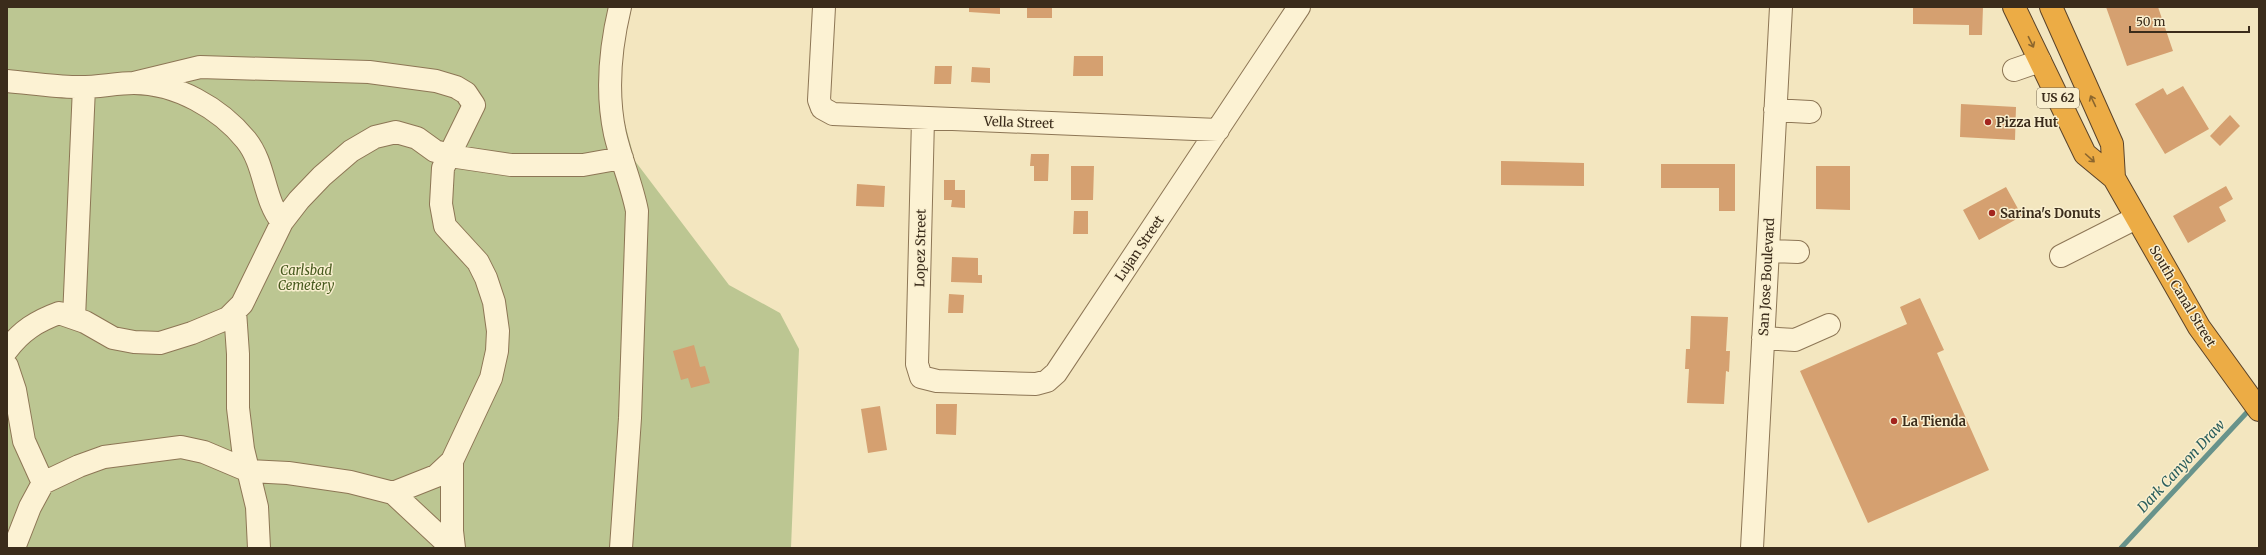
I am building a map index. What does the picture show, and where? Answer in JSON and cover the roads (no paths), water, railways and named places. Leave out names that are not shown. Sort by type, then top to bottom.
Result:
[{"type":"highway","name":"South Canal Street","points":[[2014,7],[2085,154],[2114,178],[2166,272],[2199,327],[2259,410]]},
{"type":"highway","name":"South Canal Street","points":[[2051,7],[2112,144],[2114,178]]},
{"type":"street","points":[[620,7],[613,37],[610,66],[610,107],[622,158],[633,192],[637,211],[630,418],[621,548]]},
{"type":"street","name":"Vella Street","points":[[824,7],[818,100],[822,108],[833,114],[923,119],[1218,130]]},
{"type":"street","name":"Lujan Street","points":[[921,377],[937,381],[1036,384],[1047,381],[1056,373],[1299,7]]},
{"type":"street","name":"San Jose Boulevard","points":[[1752,548],[1781,7]]},
{"type":"street","points":[[2014,70],[2040,61]]},
{"type":"street","points":[[7,81],[84,87],[134,83],[200,67],[368,72],[436,81],[456,87],[466,93],[474,105],[448,155],[443,168],[441,182],[441,204],[445,226],[478,262],[494,302],[498,331],[497,351],[491,378],[452,461],[436,476],[393,493]]},
{"type":"street","points":[[134,83],[157,85],[180,92],[205,104],[227,120],[247,140],[260,162],[274,213],[282,222]]},
{"type":"street","points":[[74,318],[84,87]]},
{"type":"street","points":[[1775,110],[1810,112]]},
{"type":"street","name":"Lopez Street","points":[[921,377],[917,364],[923,119]]},
{"type":"street","points":[[7,350],[16,338],[36,322],[59,313],[85,322],[113,338],[134,342],[160,343],[192,333],[228,318],[242,304],[282,222],[322,176],[351,150],[375,137],[396,132],[417,138],[435,152],[511,165],[583,164],[622,158]]},
{"type":"street","points":[[2061,256],[2136,218]]},
{"type":"street","points":[[1768,251],[1798,252]]},
{"type":"street","points":[[235,311],[238,354],[238,408],[243,449],[257,507],[259,548]]},
{"type":"street","points":[[1763,338],[1795,340],[1829,325]]},
{"type":"street","points":[[7,366],[15,390],[24,441],[43,483]]},
{"type":"street","points":[[14,548],[30,508],[43,483],[79,466],[104,457],[181,448],[204,452],[249,471],[288,473],[343,481],[393,493],[453,548]]},
{"type":"street","points":[[452,461],[453,548]]},
{"type":"waterway","name":"Dark Canyon Draw","points":[[2121,548],[2251,408]]},
{"type":"place","name":"Pizza Hut","points":[[1988,122]]},
{"type":"place","name":"Sarina's Donuts","points":[[1992,213]]},
{"type":"place","name":"La Tienda","points":[[1894,421]]},
{"type":"park label","name":"Carlsbad Cemetery","points":[[306,278]]}]
